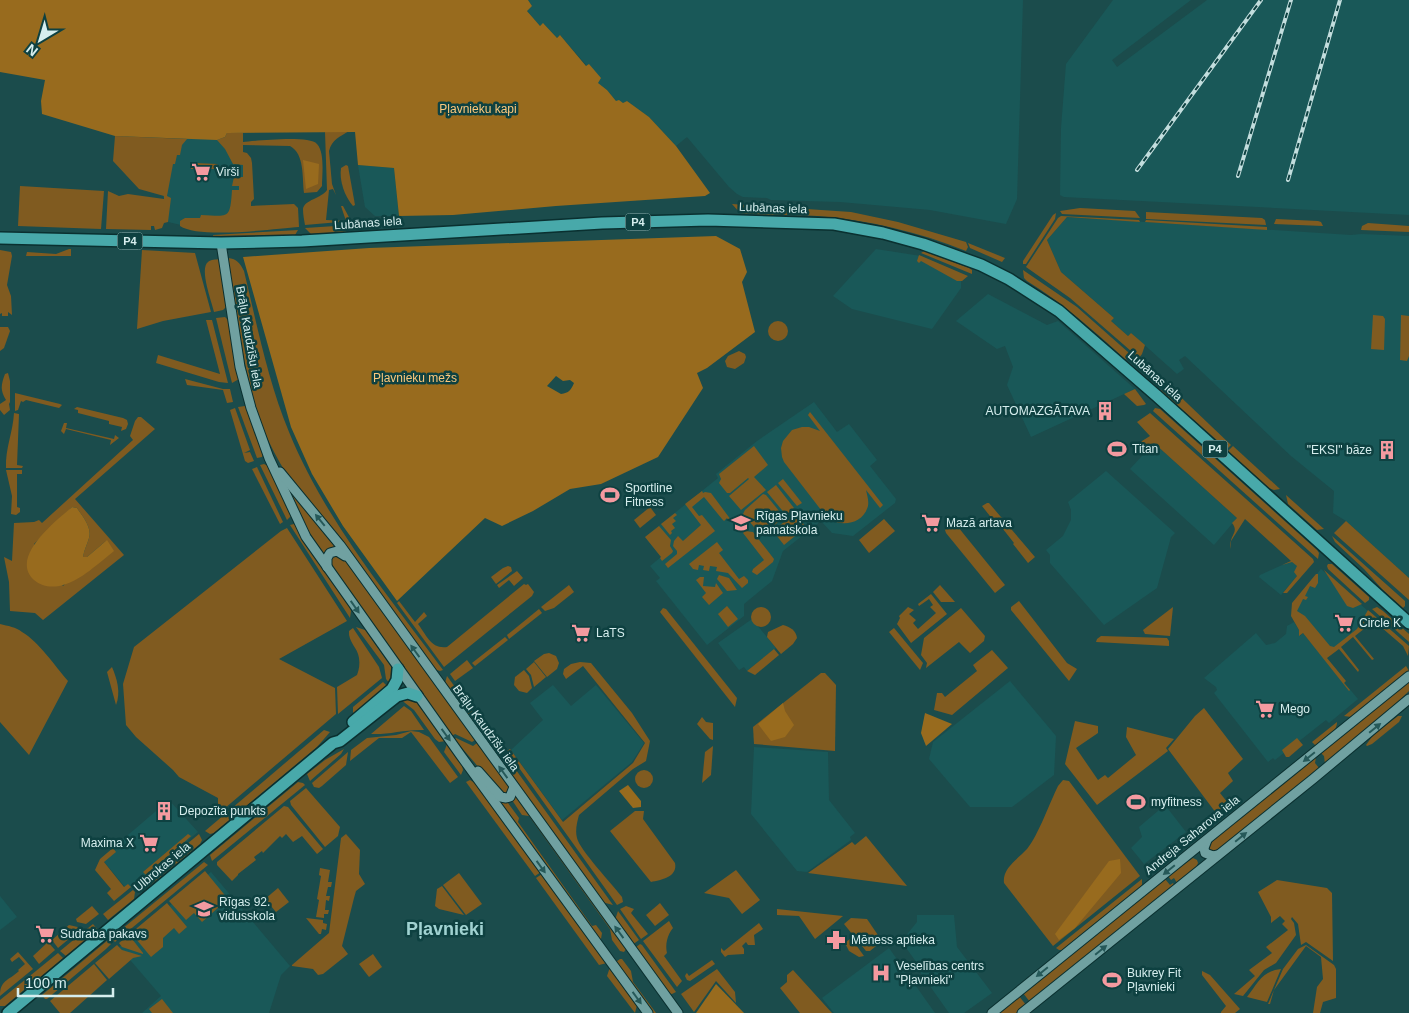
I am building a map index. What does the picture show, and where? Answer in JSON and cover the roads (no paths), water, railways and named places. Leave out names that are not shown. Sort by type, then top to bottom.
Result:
[{"type":"main road","name":"Lubānas iela","points":[[0,238],[221,243],[302,241],[602,223],[722,220],[834,224],[883,233],[923,244],[999,273],[1069,318],[1409,623]]},
{"type":"main road","name":"Ulbrokas iela","points":[[333,743],[337,736],[392,689],[397,680],[398,669]]},
{"type":"main road","name":"Ulbrokas iela","points":[[8,1013],[333,743],[340,740],[402,694],[408,693],[418,696]]},
{"type":"street","name":"Brāļu Kaudzīšu iela","points":[[221,243],[240,367],[251,408],[271,461],[306,537],[398,669],[648,1013]]},
{"type":"street","name":"Brāļu Kaudzīšu iela","points":[[271,461],[340,545],[678,1013]]},
{"type":"street","points":[[327,567],[327,558],[333,551],[341,552],[349,559]]},
{"type":"street","name":"Andreja Saharova iela","points":[[992,1013],[1409,676]]},
{"type":"street","points":[[1022,1013],[1313,779],[1409,699]]},
{"type":"street","points":[[461,756],[473,764],[501,797],[510,797],[514,787]]},
{"type":"street","points":[[1207,840],[1204,848],[1205,853],[1212,856],[1218,855]]},
{"type":"street","points":[[1188,855],[1195,854],[1201,858],[1199,870]]},
{"type":"railway","points":[[1137,170],[1261,0]]},
{"type":"railway","points":[[1238,176],[1291,0]]},
{"type":"railway","points":[[1288,180],[1340,0]]},
{"type":"place","name":"Virši","points":[[201,172]]},
{"type":"place","name":"AUTOMAZGĀTAVA","points":[[1105,411]]},
{"type":"place","name":"Titan","points":[[1117,449]]},
{"type":"place","name":"\"EKSI\" bāze","points":[[1387,450]]},
{"type":"place","name":"Sportline Fitness","points":[[610,495]]},
{"type":"place","name":"Rīgas Pļavnieku pamatskola","points":[[741,523]]},
{"type":"place","name":"Mazā artava","points":[[931,523]]},
{"type":"place","name":"Circle K","points":[[1344,623]]},
{"type":"place","name":"LaTS","points":[[581,633]]},
{"type":"place","name":"Mego","points":[[1265,709]]},
{"type":"place","name":"myfitness","points":[[1136,802]]},
{"type":"place","name":"Depozīta punkts","points":[[164,811]]},
{"type":"place","name":"Maxima X","points":[[149,843]]},
{"type":"place","name":"Rīgas 92. vidusskola","points":[[204,909]]},
{"type":"place","name":"Sudraba pakavs","points":[[45,934]]},
{"type":"place","name":"Mēness aptieka","points":[[836,940]]},
{"type":"place","name":"Veselības centrs \"Pļavnieki\"","points":[[881,973]]},
{"type":"place","name":"Bukrey Fit Pļavnieki","points":[[1112,980]]},
{"type":"district","name":"Pļavnieki","points":[[445,929]]},
{"type":"park label","name":"Pļavnieku kapi","points":[[478,109]]},
{"type":"park label","name":"Pļavnieku mežs","points":[[415,378]]}]
